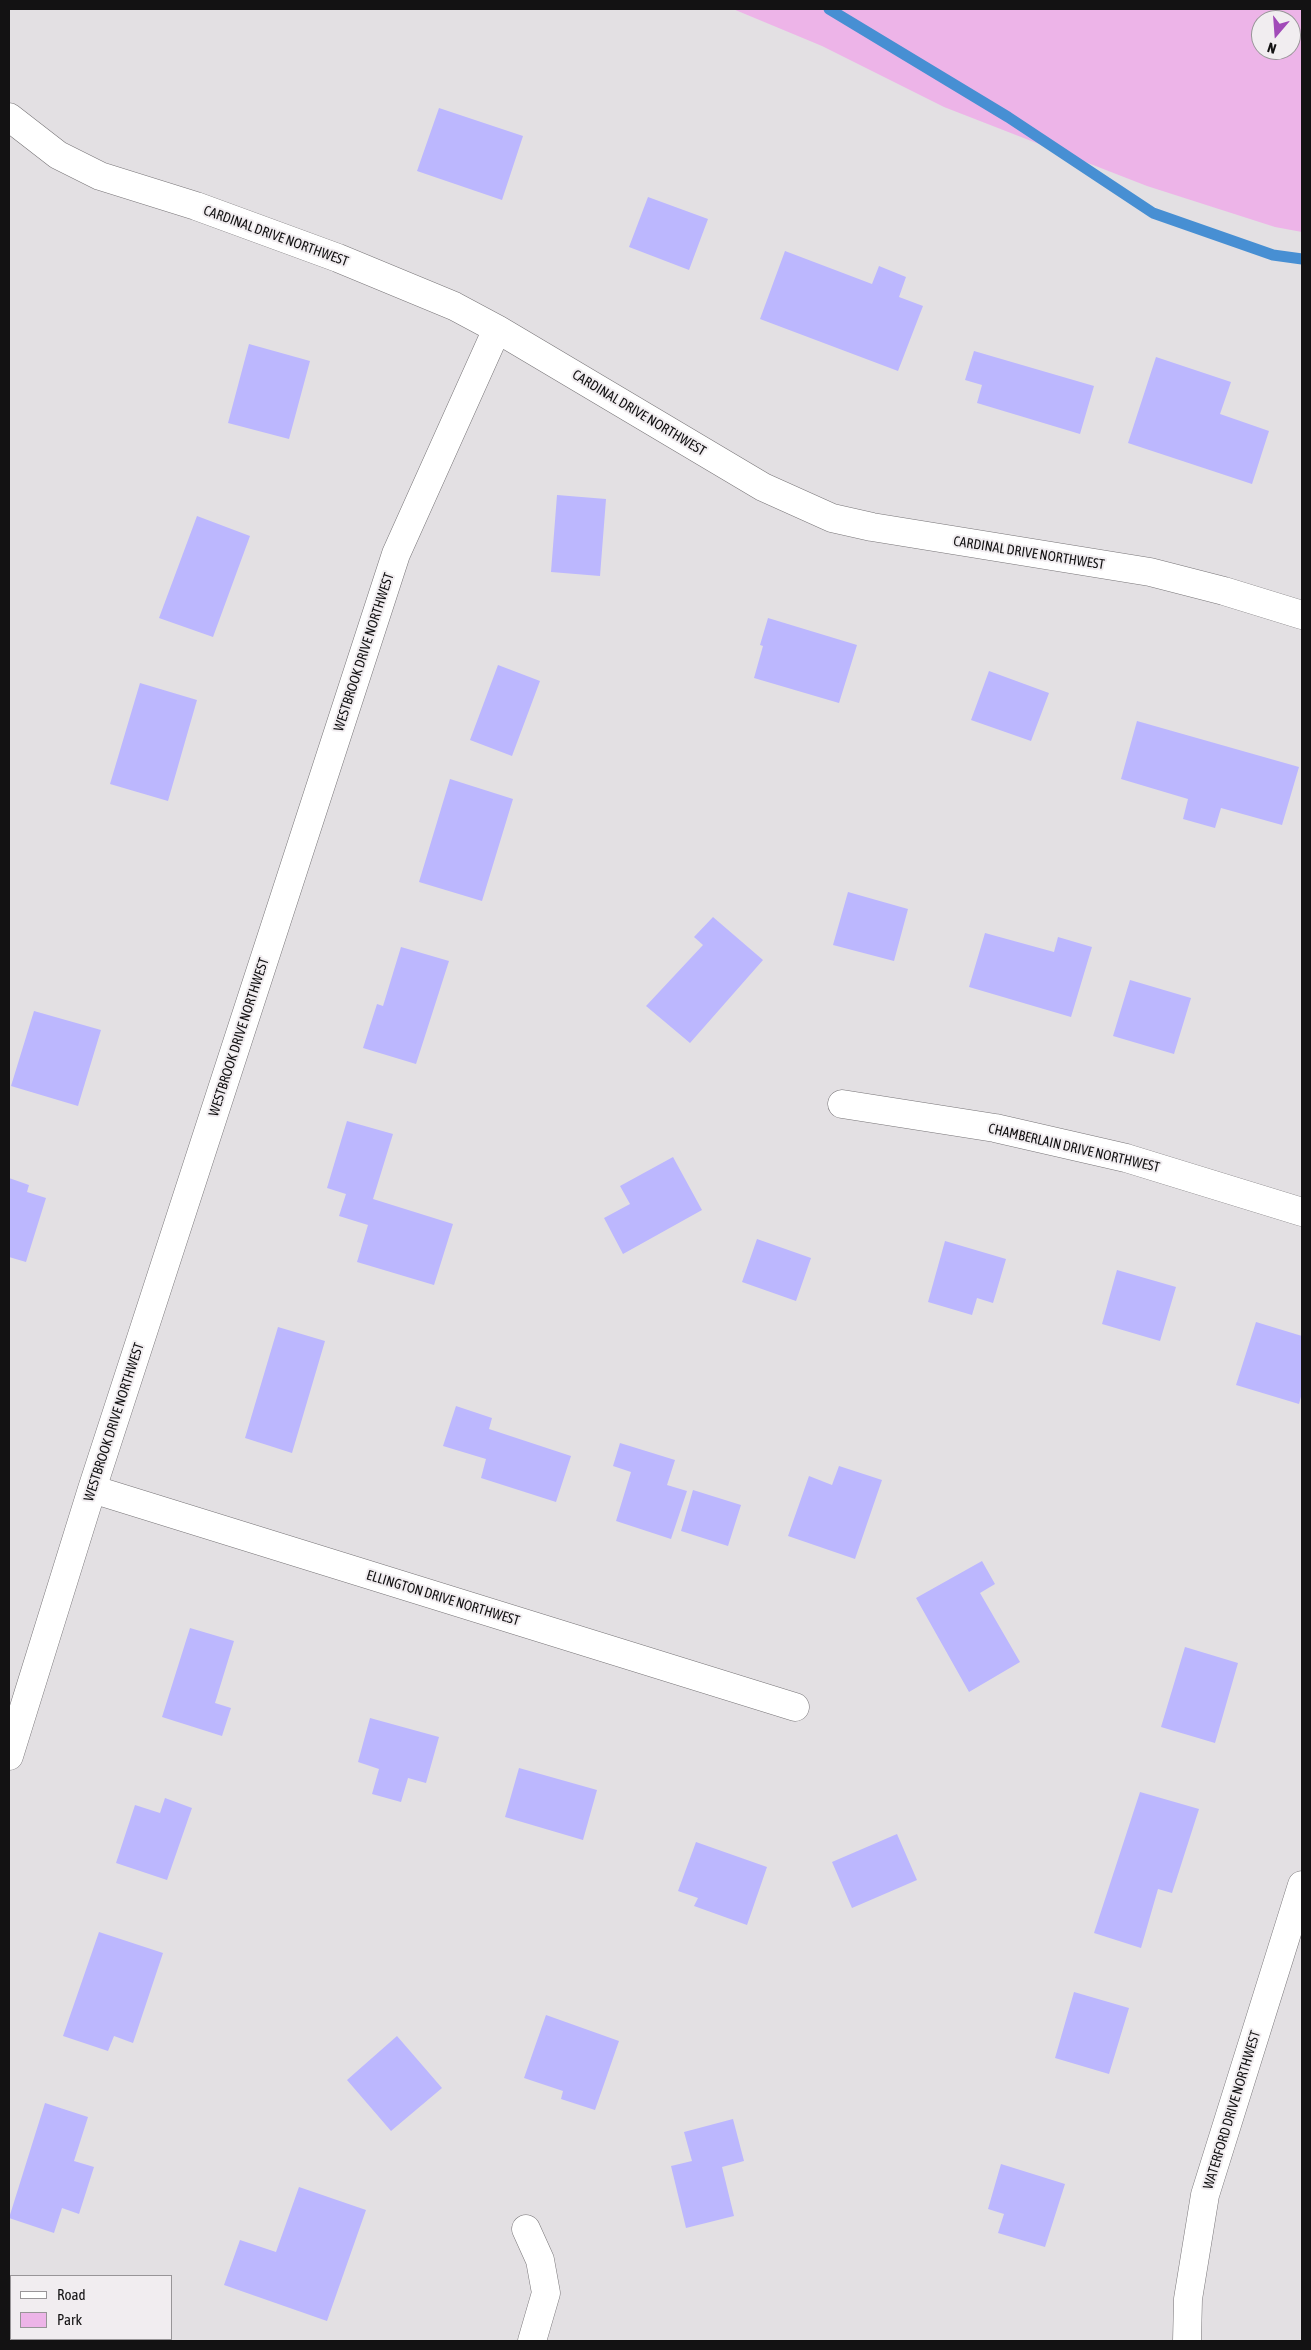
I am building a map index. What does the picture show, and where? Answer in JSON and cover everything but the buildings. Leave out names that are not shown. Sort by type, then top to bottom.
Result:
[{"type":"street","name":"CARDINAL DRIVE NORTHWEST","points":[[9,117],[58,155],[100,176],[196,206],[338,258],[454,306],[497,329],[763,487],[832,518],[872,528],[1150,572],[1224,591],[1302,615]]},
{"type":"street","name":"WESTBROOK DRIVE NORTHWEST","points":[[9,1756],[92,1489],[396,554],[497,329]]},
{"type":"street","name":"CHAMBERLAIN DRIVE NORTHWEST","points":[[842,1104],[995,1128],[1126,1158],[1302,1212]]},
{"type":"street","name":"ELLINGTON DRIVE NORTHWEST","points":[[92,1489],[795,1707]]},
{"type":"street","name":"WATERFORD DRIVE NORTHWEST","points":[[1187,2341],[1188,2299],[1205,2195],[1302,1885]]},
{"type":"street","points":[[526,2229],[540,2260],[546,2292],[532,2341]]},
{"type":"green space","points":[[733,9],[1302,9],[1302,232],[1275,227],[1147,186],[944,107],[822,46]]},
{"type":"waterway","points":[[829,9],[1008,117],[1153,213],[1273,255],[1302,259]]}]
